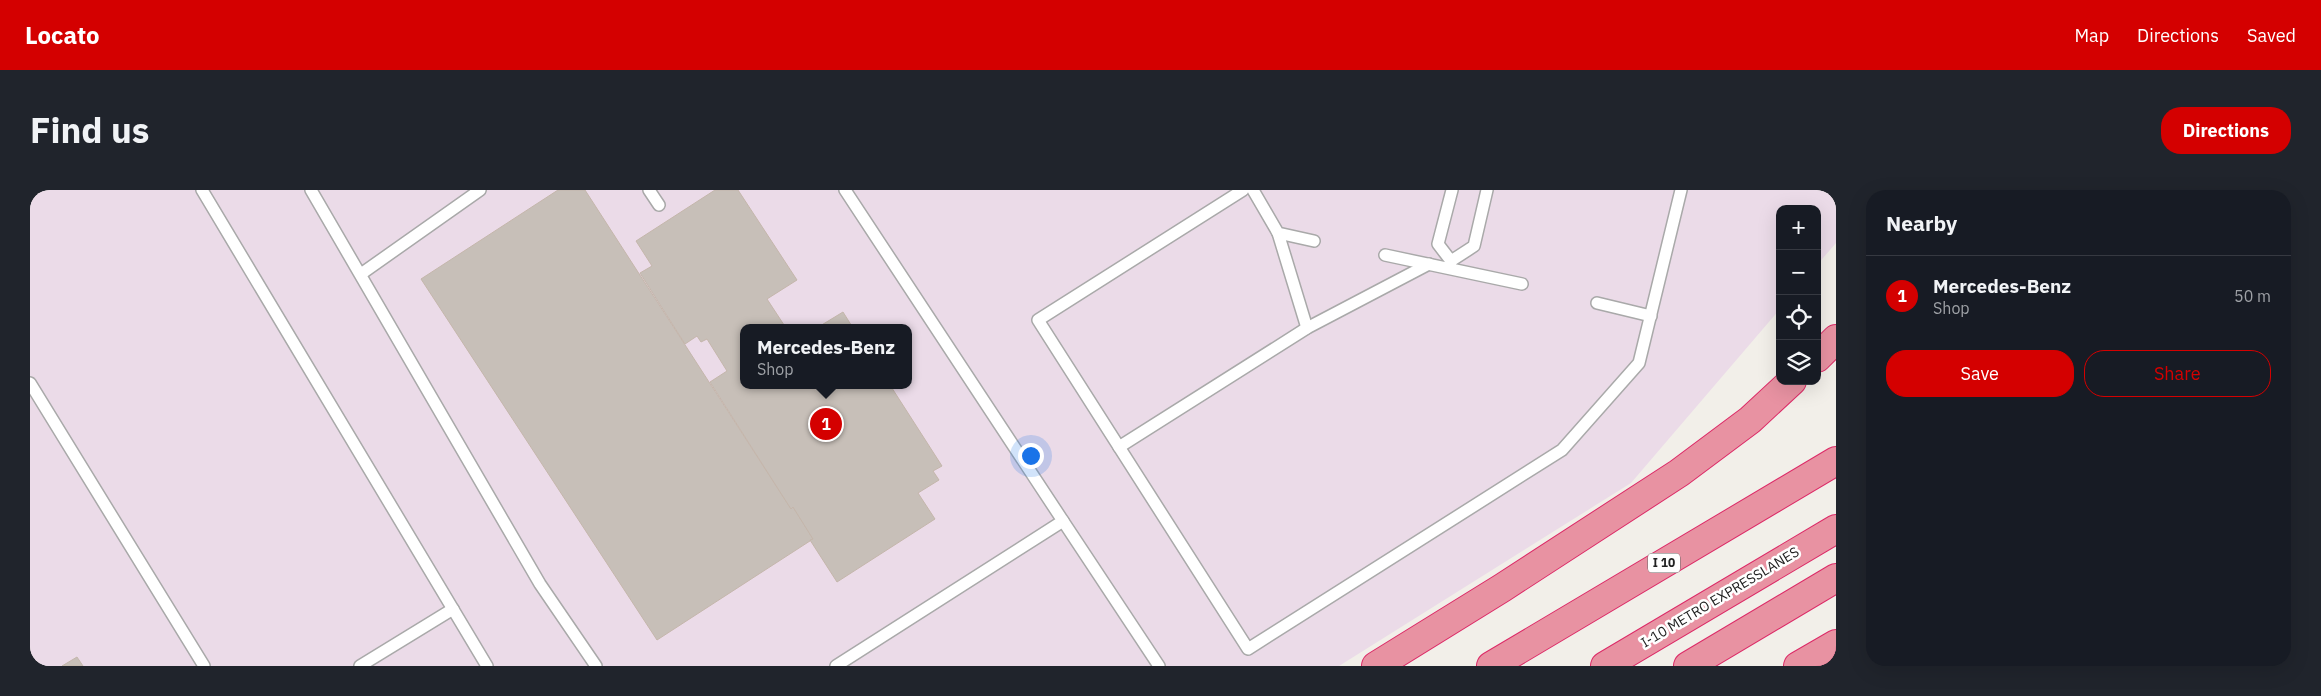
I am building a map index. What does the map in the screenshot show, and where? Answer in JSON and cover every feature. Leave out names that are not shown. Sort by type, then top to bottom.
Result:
[{"type":"highway","points":[[1821,354],[1836,339]]},
{"type":"highway","points":[[1376,666],[1510,583],[1678,473],[1750,420],[1788,385]]},
{"type":"highway","name":"I 10","points":[[1491,666],[1836,461]]},
{"type":"highway","name":"I-10 METRO EXPRESSLANES","points":[[1605,666],[1836,529]]},
{"type":"highway","points":[[1688,666],[1836,578]]},
{"type":"highway","points":[[1798,666],[1836,644]]},
{"type":"lane","points":[[202,190],[487,666]]},
{"type":"lane","points":[[311,190],[540,584],[596,666]]},
{"type":"lane","points":[[361,274],[480,190]]},
{"type":"lane","points":[[648,190],[659,205]]},
{"type":"lane","points":[[845,190],[1159,666]]},
{"type":"lane","points":[[1243,190],[1038,320],[1248,648],[1562,450],[1639,363],[1681,190]]},
{"type":"lane","points":[[1254,190],[1278,233],[1306,328]]},
{"type":"lane","points":[[1450,265],[1438,244],[1452,190]]},
{"type":"lane","points":[[1450,265],[1474,246],[1487,190]]},
{"type":"lane","points":[[1278,233],[1314,241]]},
{"type":"lane","points":[[1385,255],[1429,264],[1450,265],[1522,284]]},
{"type":"lane","points":[[1119,447],[1306,328],[1429,264]]},
{"type":"lane","points":[[1597,304],[1650,316]]},
{"type":"lane","points":[[30,383],[204,666]]},
{"type":"lane","points":[[836,666],[1063,521]]},
{"type":"lane","points":[[360,666],[453,609]]},
{"type":"shaded area","points":[[30,190],[1836,190],[1836,243],[1821,260],[1821,205],[1776,205],[1776,314],[1631,483],[1339,666],[30,666]]},
{"type":"building","points":[[558,190],[585,190],[791,509],[793,507],[813,539],[657,640],[421,279]]},
{"type":"building","points":[[715,190],[738,190],[797,280],[767,299],[783,324],[740,324],[740,389],[893,389],[942,466],[933,471],[939,480],[918,493],[935,519],[837,582],[810,540],[813,539],[793,507],[791,509],[710,382],[727,371],[707,339],[701,342],[697,336],[685,344],[640,273],[652,266],[636,241]]},
{"type":"building","points":[[843,312],[850,324],[823,324]]},
{"type":"building","points":[[77,657],[83,666],[62,666]]},
{"type":"place","name":"Mercedes-Benz","points":[[826,424]]}]
